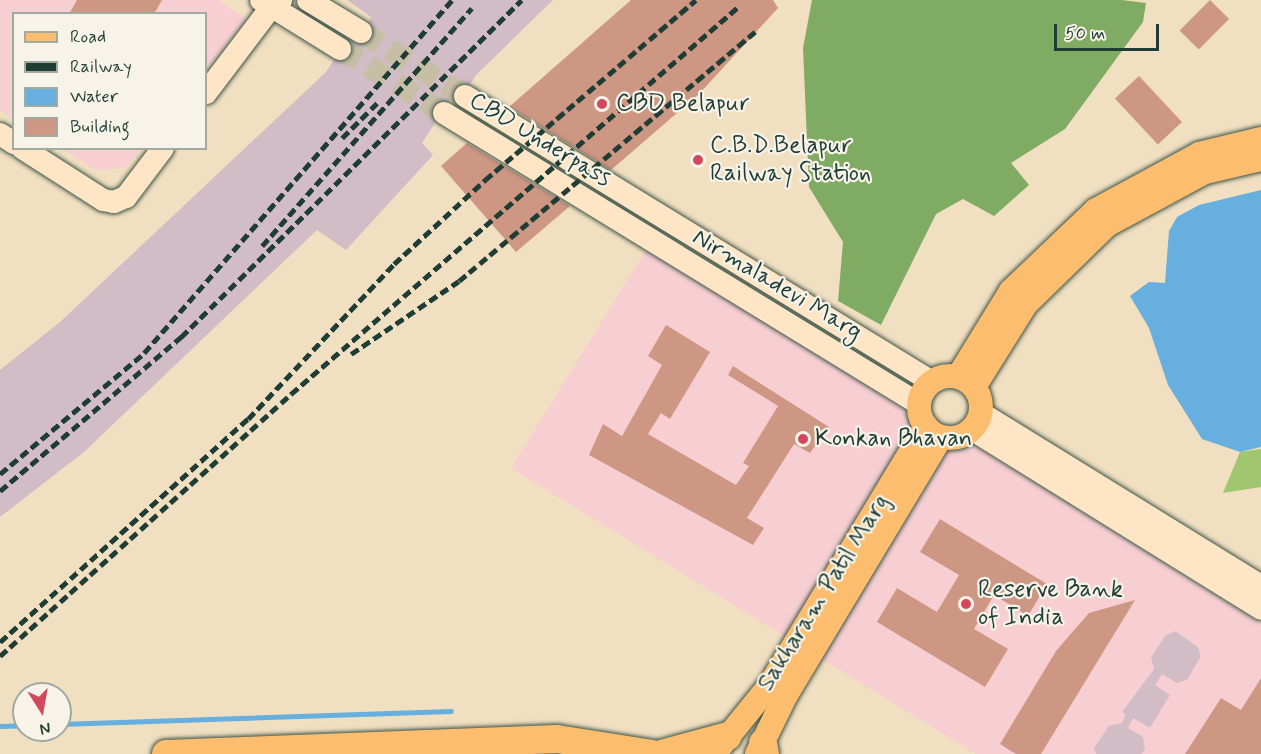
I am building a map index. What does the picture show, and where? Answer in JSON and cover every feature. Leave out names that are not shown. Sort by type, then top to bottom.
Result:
[{"type":"highway","points":[[166,754],[548,739],[653,754]]},
{"type":"highway","points":[[661,754],[721,745]]},
{"type":"main road","points":[[308,0],[361,32]]},
{"type":"main road","points":[[207,92],[272,2],[340,49]]},
{"type":"main road","name":"CBD Underpass","points":[[465,96],[620,191]]},
{"type":"main road","name":"CBD Underpass","points":[[444,113],[608,213]]},
{"type":"main road","points":[[1261,139],[1199,154],[1096,210],[1011,291],[966,382],[976,421],[1261,609]]},
{"type":"main road","points":[[25,150],[103,200],[114,202],[126,197],[161,150]]},
{"type":"main road","points":[[966,382],[1026,303],[1107,225],[1205,172],[1261,159]]},
{"type":"main road","name":"Nirmaladevi Marg","points":[[620,191],[932,382]]},
{"type":"main road","name":"Nirmaladevi Marg","points":[[608,213],[929,422]]},
{"type":"main road","points":[[966,382],[944,376],[932,382],[929,422],[957,437],[976,421]]},
{"type":"main road","points":[[976,421],[1261,586]]},
{"type":"main road","name":"Sakharam Patil Marg","points":[[721,745],[770,685],[929,422]]},
{"type":"main road","name":"Sakharam Patil Marg","points":[[762,750],[786,694],[929,422]]},
{"type":"shaded area","points":[[0,0],[218,0],[247,19],[207,69],[207,12],[12,12],[12,118],[0,110]]},
{"type":"shaded area","points":[[347,0],[553,0],[476,75],[459,103],[451,98],[422,143],[433,155],[346,250],[317,230],[84,452],[0,517],[0,370],[60,322],[326,72],[347,40],[354,43],[371,17]]},
{"type":"shaded area","points":[[64,150],[140,150],[125,168],[96,170]]},
{"type":"shaded area","points":[[646,250],[900,406],[920,435],[936,445],[979,448],[1261,624],[1261,754],[976,754],[511,468]]},
{"type":"shaded area","points":[[1175,631],[1198,647],[1201,656],[1187,680],[1177,683],[1162,674],[1155,685],[1170,695],[1150,728],[1133,718],[1128,728],[1143,737],[1145,749],[1141,754],[1096,754],[1094,748],[1109,726],[1122,723],[1126,714],[1122,712],[1154,669],[1151,657],[1165,636]]},
{"type":"green space","points":[[812,0],[1122,0],[1146,3],[1143,22],[1065,129],[1011,163],[1029,185],[994,216],[963,199],[936,214],[881,325],[838,301],[843,242],[809,187],[803,48]]},
{"type":"green space","points":[[1261,449],[1261,487],[1223,493],[1240,452]]},
{"type":"water","points":[[1261,190],[1261,447],[1240,452],[1202,439],[1168,385],[1149,328],[1130,296],[1149,282],[1165,283],[1169,231],[1177,217],[1199,205]]},
{"type":"building","points":[[77,0],[162,0],[155,12],[70,12]]},
{"type":"building","name":"CBD Belapur","points":[[631,0],[773,0],[778,8],[699,94],[611,170],[509,107]]},
{"type":"building","points":[[1210,0],[1229,19],[1199,49],[1180,30]]},
{"type":"building","points":[[1139,76],[1182,122],[1158,145],[1115,99]]},
{"type":"building","points":[[467,143],[570,206],[516,252],[441,166]]},
{"type":"building","name":"Konkan Bhavan","points":[[666,325],[710,352],[670,419],[661,413],[648,434],[736,485],[749,466],[743,463],[778,406],[728,375],[733,366],[829,427],[810,453],[794,444],[747,518],[764,528],[753,545],[589,455],[603,424],[622,436],[662,365],[648,356]]},
{"type":"building","name":"Reserve Bank of India","points":[[940,519],[1047,584],[1028,616],[994,595],[974,629],[1008,649],[985,687],[877,622],[897,588],[937,612],[959,575],[920,552]]},
{"type":"building","points":[[1135,600],[1041,754],[1016,754],[1000,744],[1056,651],[1089,613]]},
{"type":"building","points":[[1261,678],[1261,754],[1185,754],[1221,698],[1241,710]]},
{"type":"waterway","points":[[72,724],[451,711]]},
{"type":"waterway","points":[[0,726],[12,726]]},
{"type":"tunnel","points":[[361,32],[465,96]]},
{"type":"tunnel","points":[[340,49],[444,113]]},
{"type":"railway","points":[[0,474],[144,353],[452,0]]},
{"type":"railway","points":[[0,491],[181,337],[522,0]]},
{"type":"railway","points":[[0,642],[248,419],[394,264],[485,180],[696,0]]},
{"type":"railway","points":[[0,656],[291,394],[738,7]]},
{"type":"railway","points":[[262,246],[472,8]]},
{"type":"railway","points":[[351,354],[459,281],[758,29]]},
{"type":"railway","points":[[342,138],[380,100]]},
{"type":"place","name":"CBD Belapur","points":[[602,104]]},
{"type":"place","name":"C.B.D.Belapur Railway Station","points":[[698,160]]},
{"type":"place","name":"Konkan Bhavan","points":[[803,439]]},
{"type":"place","name":"Reserve Bank of India","points":[[966,604]]}]
